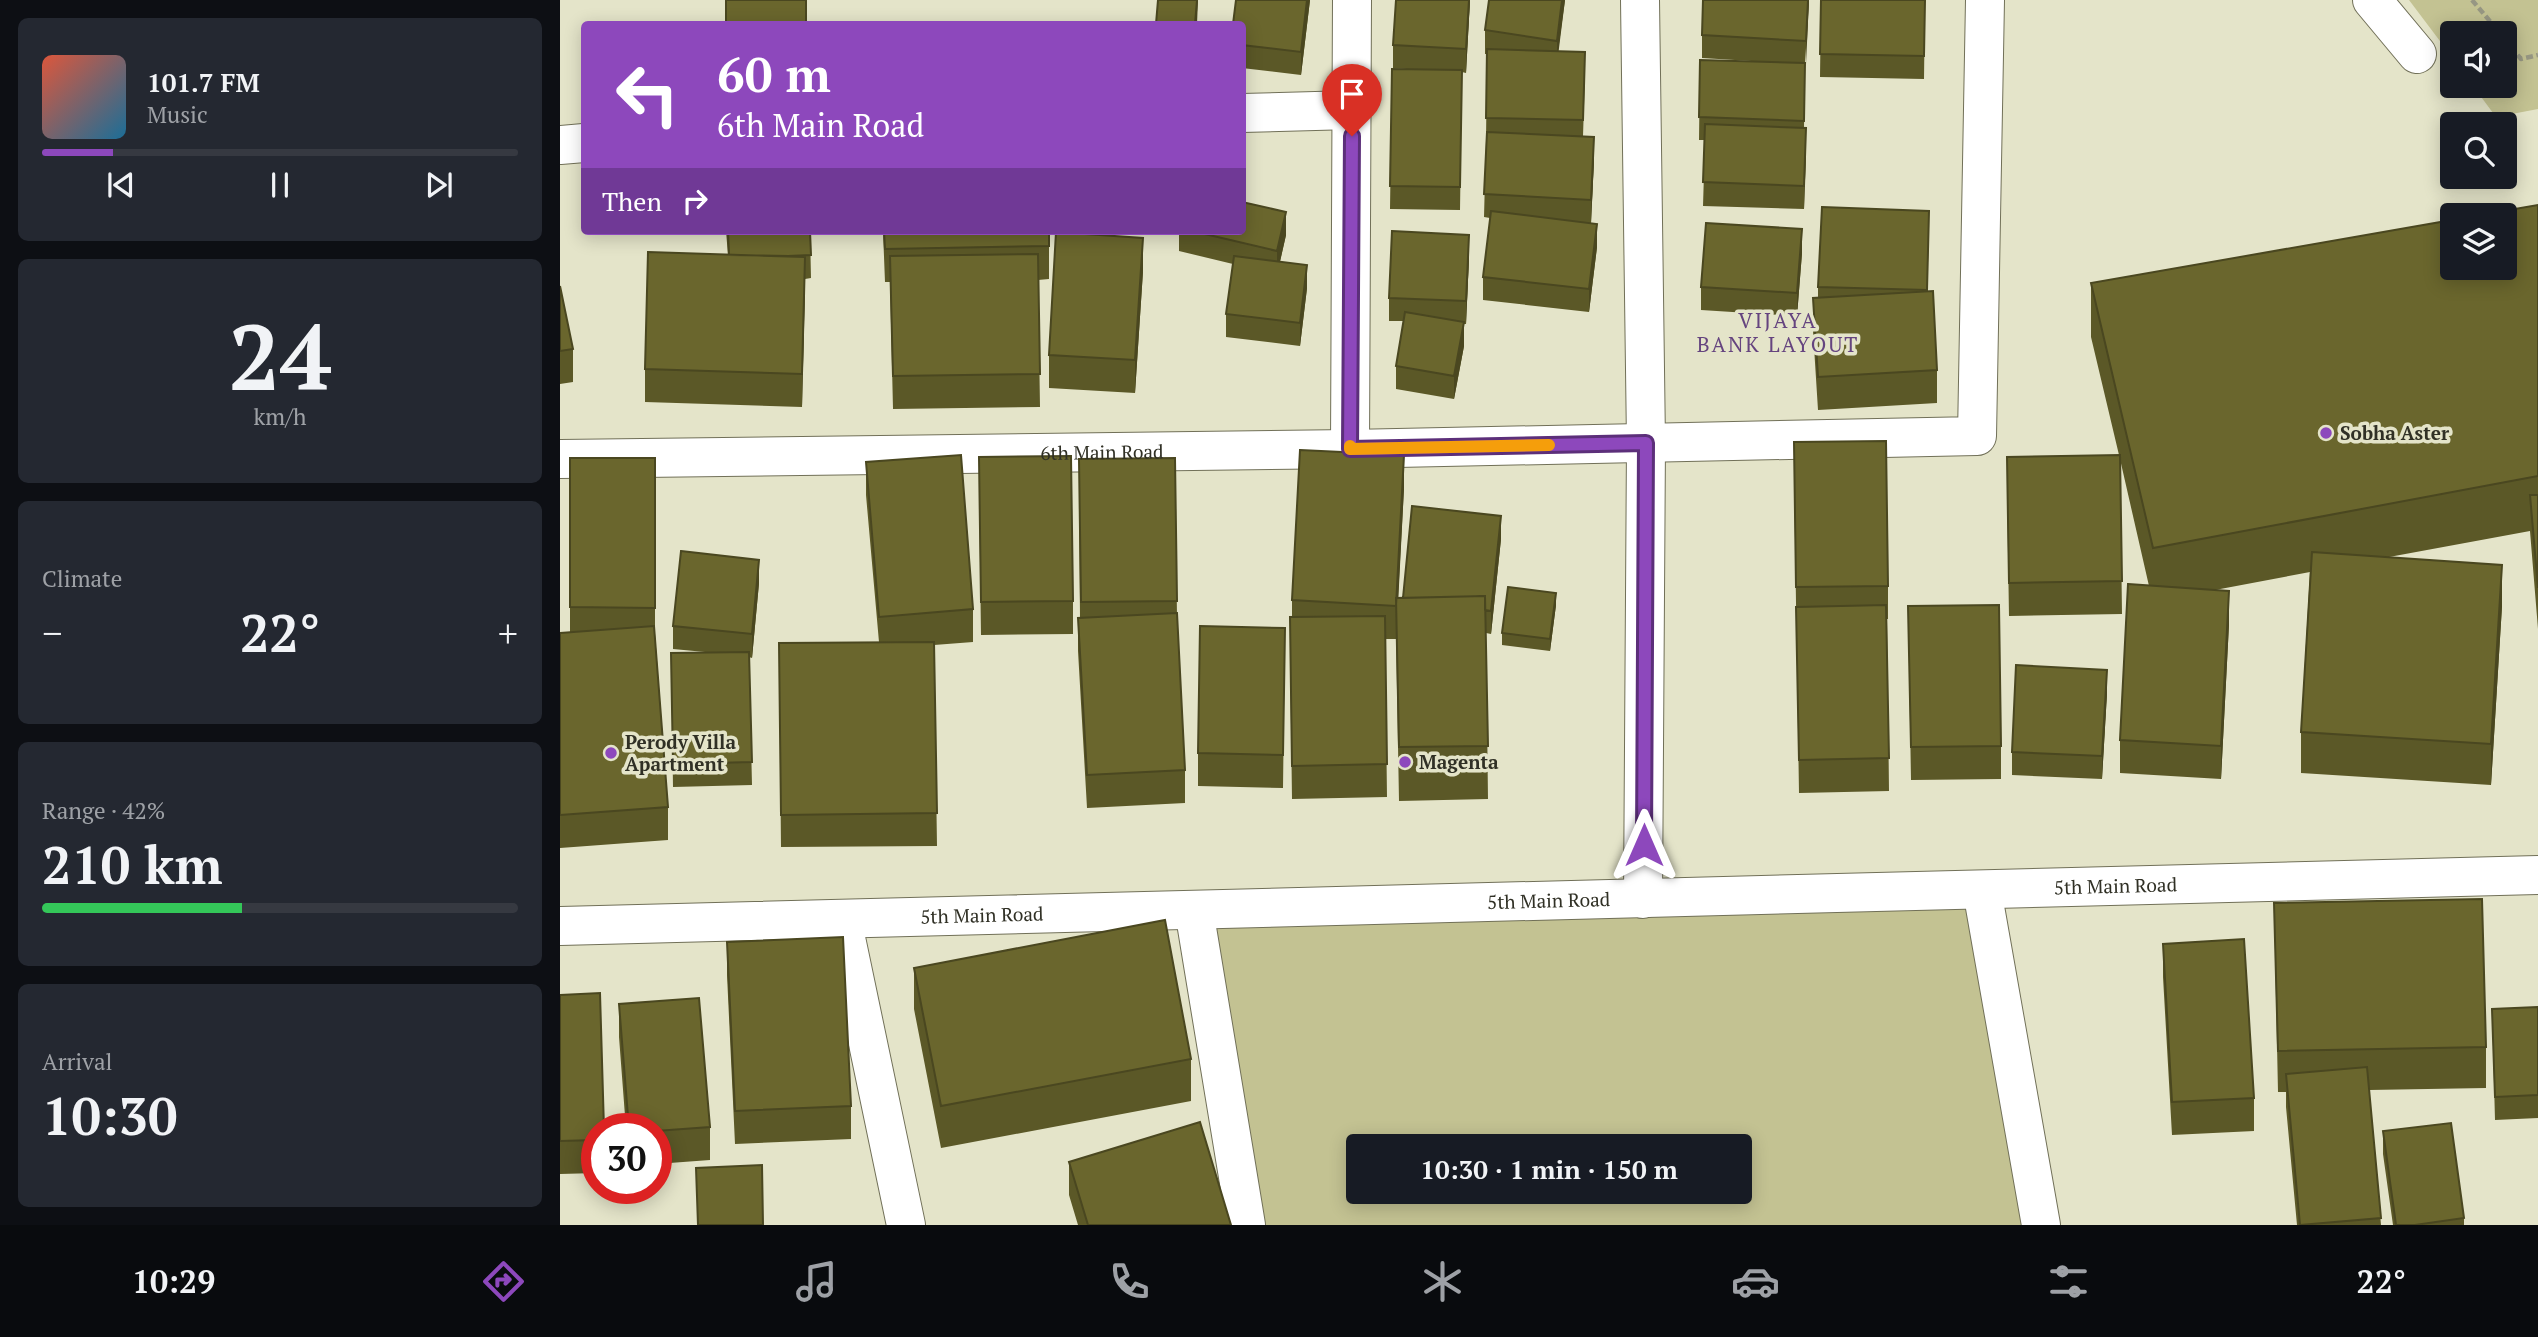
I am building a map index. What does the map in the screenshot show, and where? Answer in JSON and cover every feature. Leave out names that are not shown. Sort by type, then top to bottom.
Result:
[{"type":"street","points":[[1350,449],[1352,0]]},
{"type":"street","points":[[1640,0],[1646,443],[1643,899]]},
{"type":"street","name":"6th Main Road","points":[[560,459],[1350,449],[1977,436],[1985,0]]},
{"type":"street","points":[[2372,0],[2417,54]]},
{"type":"street","points":[[1246,113],[1352,110]]},
{"type":"street","points":[[560,145],[581,143]]},
{"type":"street","name":"5th Main Road","points":[[560,926],[2538,875]]},
{"type":"street","points":[[1982,890],[2042,1225]]},
{"type":"street","points":[[1194,910],[1246,1225]]},
{"type":"street","points":[[842,919],[906,1225]]},
{"type":"path","points":[[2472,0],[2490,21]]},
{"type":"path","points":[[2517,54],[2521,59],[2538,55]]},
{"type":"shaded area","points":[[2409,0],[2538,0],[2538,109],[2517,113],[2492,112],[2482,98],[2517,98],[2517,21],[2440,21],[2440,41]]},
{"type":"shaded area","points":[[1982,890],[2042,1225],[1246,1225],[1194,910]]},
{"type":"building","points":[[726,0],[806,0],[806,21],[726,21]]},
{"type":"building","points":[[1158,0],[1197,0],[1195,21],[1156,21]]},
{"type":"building","points":[[1236,0],[1307,0],[1301,52],[1246,45],[1246,21],[1233,21]]},
{"type":"building","points":[[1396,0],[1469,0],[1466,49],[1393,45]]},
{"type":"building","points":[[1489,0],[1562,0],[1557,41],[1485,30]]},
{"type":"building","points":[[1703,0],[1808,0],[1806,41],[1702,35]]},
{"type":"building","points":[[1821,0],[1925,0],[1924,56],[1820,54]]},
{"type":"building","points":[[1487,49],[1585,52],[1583,120],[1486,118]]},
{"type":"building","points":[[1700,60],[1805,63],[1804,121],[1699,117]]},
{"type":"building","points":[[1392,69],[1462,70],[1460,187],[1390,186]]},
{"type":"building","points":[[1705,124],[1806,128],[1804,186],[1703,182]]},
{"type":"building","points":[[1487,132],[1594,137],[1591,200],[1484,194]]},
{"type":"building","points":[[1246,203],[1286,212],[1277,251],[1209,235],[1246,235]]},
{"type":"building","name":"Sobha Aster","points":[[2538,205],[2538,476],[2153,548],[2091,283],[2440,222],[2440,280],[2517,280],[2517,209]]},
{"type":"building","points":[[1822,207],[1929,211],[1927,290],[1818,287]]},
{"type":"building","points":[[1491,211],[1597,224],[1589,289],[1483,277]]},
{"type":"building","points":[[1706,223],[1802,229],[1797,293],[1701,287]]},
{"type":"building","points":[[1392,231],[1469,235],[1466,301],[1389,298]]},
{"type":"building","points":[[728,235],[810,235],[811,255],[729,255]]},
{"type":"building","points":[[884,235],[1049,235],[1049,246],[885,249]]},
{"type":"building","points":[[1056,235],[1143,238],[1135,360],[1049,355]]},
{"type":"building","points":[[648,252],[805,257],[802,374],[645,369]]},
{"type":"building","points":[[1038,254],[1040,374],[893,376],[890,256]]},
{"type":"building","points":[[1234,256],[1307,265],[1300,323],[1226,314]]},
{"type":"building","points":[[560,286],[573,349],[560,351]]},
{"type":"building","points":[[1933,291],[1937,370],[1818,377],[1813,298]]},
{"type":"building","points":[[1405,312],[1464,322],[1454,376],[1396,366]]},
{"type":"building","points":[[1886,441],[1888,586],[1796,587],[1794,442]]},
{"type":"building","points":[[1300,450],[1404,455],[1396,606],[1292,600]]},
{"type":"building","points":[[961,455],[973,609],[879,617],[866,462]]},
{"type":"building","points":[[2120,455],[2122,581],[2009,583],[2007,457]]},
{"type":"building","points":[[1071,456],[1073,601],[981,602],[979,457]]},
{"type":"building","points":[[570,458],[655,458],[655,608],[570,607]]},
{"type":"building","points":[[1175,458],[1177,601],[1081,602],[1079,459]]},
{"type":"building","points":[[2530,495],[2538,495],[2538,588]]},
{"type":"building","points":[[1412,506],[1501,516],[1491,611],[1485,610],[1485,596],[1403,598]]},
{"type":"building","points":[[681,551],[759,560],[752,634],[673,626]]},
{"type":"building","points":[[2312,552],[2502,565],[2491,744],[2301,732]]},
{"type":"building","points":[[2128,584],[2229,591],[2221,746],[2120,740]]},
{"type":"building","points":[[1508,587],[1556,593],[1550,639],[1502,633]]},
{"type":"building","points":[[1485,596],[1488,746],[1399,747],[1396,598]]},
{"type":"building","points":[[1886,605],[1889,758],[1799,760],[1796,607]]},
{"type":"building","points":[[1999,605],[2001,746],[1911,747],[1908,606]]},
{"type":"building","points":[[1177,613],[1185,770],[1087,775],[1078,618]]},
{"type":"building","points":[[1385,616],[1387,764],[1292,766],[1290,617]]},
{"type":"building","name":"Perody Villa Apartment","points":[[654,626],[668,807],[560,815],[560,633]]},
{"type":"building","points":[[1200,626],[1285,628],[1283,755],[1198,753]]},
{"type":"building","points":[[934,642],[937,813],[781,815],[779,643]]},
{"type":"building","points":[[749,652],[752,762],[673,764],[671,653]]},
{"type":"building","points":[[2016,665],[2107,670],[2102,756],[2012,752]]},
{"type":"building","points":[[2482,899],[2486,1047],[2278,1051],[2274,903]]},
{"type":"building","points":[[1165,920],[1191,1059],[941,1106],[914,968]]},
{"type":"building","points":[[843,937],[851,1106],[735,1111],[727,942]]},
{"type":"building","points":[[2244,939],[2254,1098],[2172,1102],[2163,944]]},
{"type":"building","points":[[600,993],[604,1113],[581,1113],[581,1140],[560,1141],[560,995]]},
{"type":"building","points":[[699,998],[710,1127],[672,1130],[672,1113],[628,1113],[619,1004]]},
{"type":"building","points":[[2538,1007],[2538,1095],[2495,1097],[2492,1009]]},
{"type":"building","points":[[2367,1067],[2381,1218],[2300,1225],[2286,1074]]},
{"type":"building","points":[[1200,1122],[1231,1225],[1088,1225],[1069,1162]]},
{"type":"building","points":[[2451,1123],[2464,1218],[2396,1225],[2383,1131]]},
{"type":"building","points":[[762,1165],[763,1225],[698,1225],[696,1168]]},
{"type":"slow traffic","points":[[1350,446],[1350,449],[1549,445]]},
{"type":"place","name":"Sobha Aster","points":[[2326,433]]},
{"type":"place","name":"Perody Villa Apartment","points":[[611,753]]},
{"type":"place","name":"Magenta","points":[[1405,762]]},
{"type":"district","name":"VIJAYA BANK LAYOUT","points":[[1778,333]]},
{"type":"route","points":[[1352,136],[1350,449],[1646,443],[1644,845]]}]
